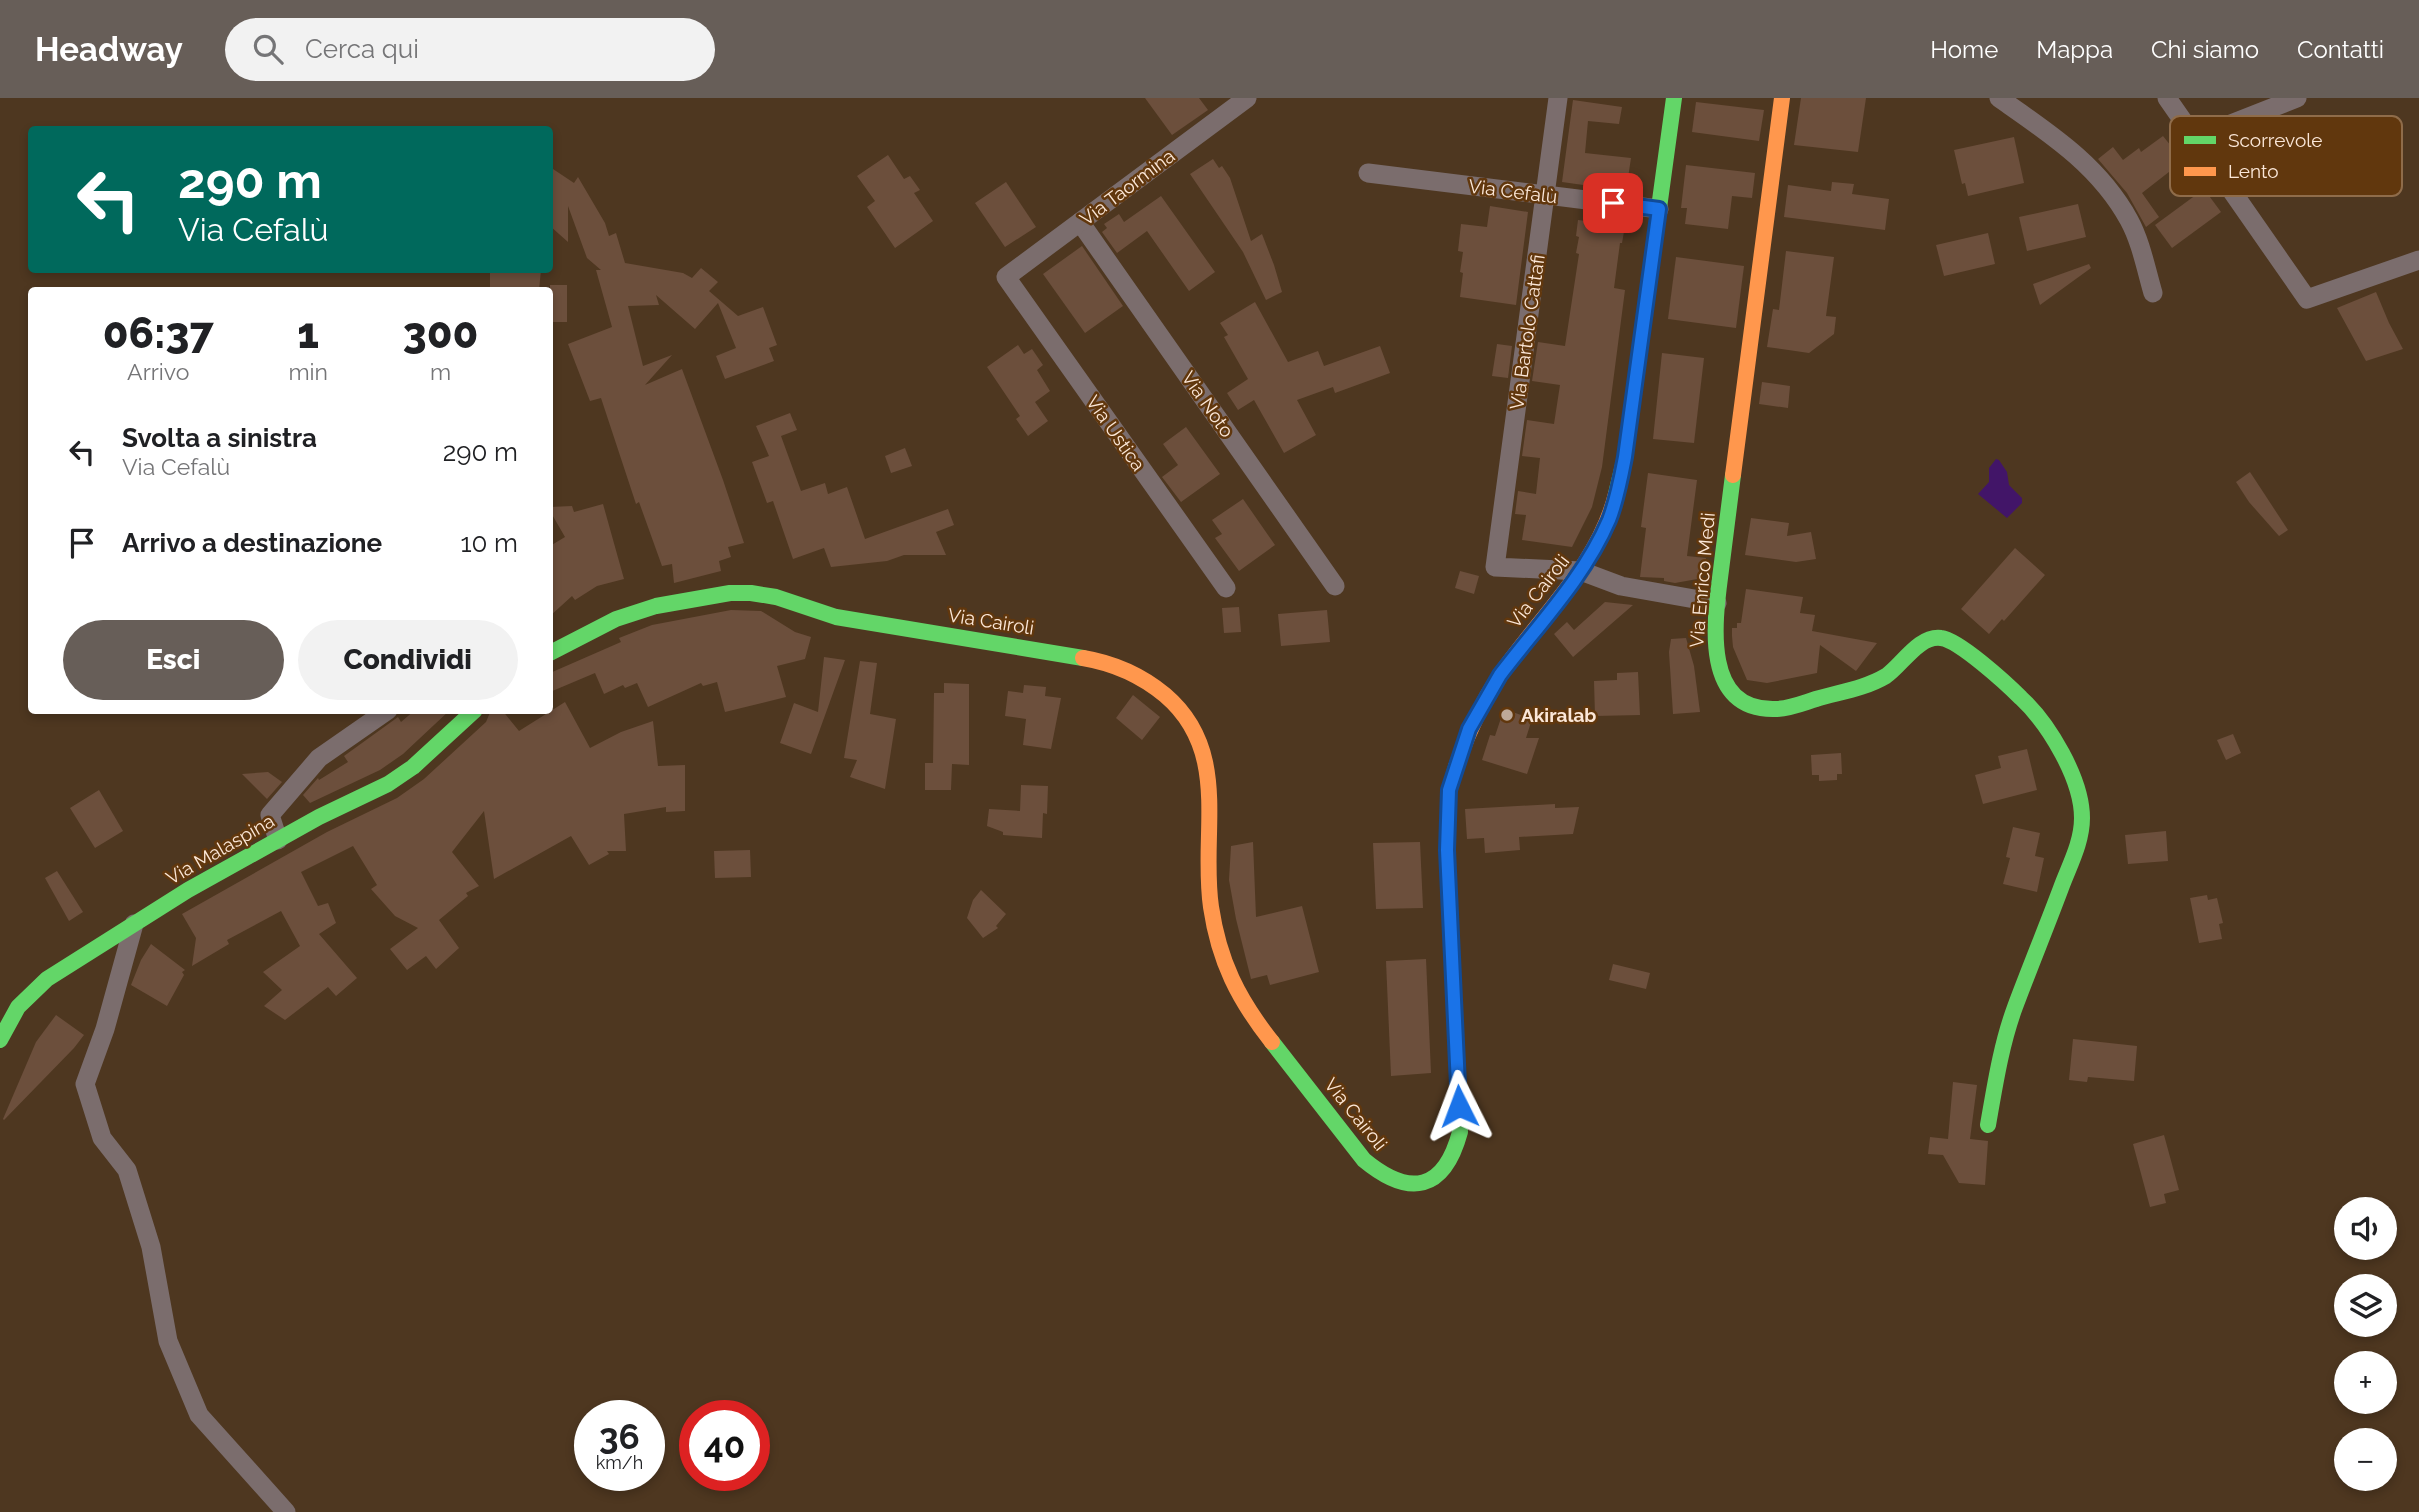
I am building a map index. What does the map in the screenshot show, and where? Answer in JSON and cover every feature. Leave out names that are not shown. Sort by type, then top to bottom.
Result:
[{"type":"street","name":"Via Taormina","points":[[1006,277],[1247,98]]},
{"type":"street","name":"Via Bartolo Cattafi","points":[[1558,98],[1495,567],[1581,571]]},
{"type":"street","name":"Via Cairoli","points":[[553,651],[615,619],[656,606],[730,593],[751,593],[776,597],[836,617],[1097,660],[1134,673],[1154,685],[1181,712],[1203,748],[1209,782],[1210,897],[1231,979],[1260,1027],[1364,1160],[1377,1173],[1404,1185],[1423,1184],[1448,1167],[1457,1150],[1460,1132],[1447,850],[1449,790],[1469,729],[1500,675],[1581,571],[1599,542],[1610,517],[1623,469],[1674,98]]},
{"type":"street","name":"Via Enrico Medi","points":[[1782,98],[1717,603],[1715,657],[1725,683],[1737,696],[1750,704],[1767,709],[1782,708],[1864,686],[1898,668],[1925,641],[1940,638],[1954,643],[2020,696],[2037,714],[2059,752],[2077,793],[2082,825],[2079,841],[2014,1010],[1998,1068],[1988,1125]]},
{"type":"street","points":[[1999,98],[2087,163],[2101,178],[2130,222],[2153,293]]},
{"type":"street","points":[[2167,98],[2180,116]]},
{"type":"street","points":[[2251,116],[2297,98]]},
{"type":"street","name":"Via Cefalù","points":[[1368,173],[1659,209]]},
{"type":"street","points":[[2235,196],[2307,299],[2419,260]]},
{"type":"street","name":"Via Noto","points":[[1080,222],[1335,586]]},
{"type":"street","name":"Via Ustica","points":[[1006,277],[1226,589]]},
{"type":"street","points":[[1581,571],[1621,586],[1717,603]]},
{"type":"street","points":[[278,840],[270,815],[319,758],[382,714]]},
{"type":"street","name":"Via Malaspina","points":[[0,1040],[19,1007],[47,979],[188,890],[319,817],[388,784],[470,714]]},
{"type":"street","points":[[134,924],[105,1029],[85,1084],[102,1138],[127,1170],[150,1247],[168,1341],[199,1415],[286,1512]]},
{"type":"shaded area","points":[[1996,459],[2007,472],[2009,485],[2022,498],[2022,503],[2007,518],[1978,494],[1989,482],[1989,468]]},
{"type":"building","points":[[1145,98],[1199,98],[1208,110],[1172,135]]},
{"type":"building","points":[[1801,98],[1866,98],[1858,152],[1794,145]]},
{"type":"building","points":[[1573,100],[1622,107],[1619,124],[1588,121],[1585,153],[1631,158],[1626,191],[1562,182]]},
{"type":"building","points":[[1696,102],[1764,110],[1759,141],[1692,132]]},
{"type":"building","points":[[2163,136],[2170,145],[2170,171],[2142,193],[2159,217],[2146,227],[2127,193],[2098,159],[2113,147],[2123,160],[2139,148],[2141,152]]},
{"type":"building","points":[[2014,137],[2024,183],[1968,196],[1965,183],[1962,184],[1954,150]]},
{"type":"building","points":[[888,155],[904,179],[910,176],[920,190],[914,193],[933,221],[895,248],[867,207],[875,201],[857,176]]},
{"type":"building","points":[[1213,159],[1230,178],[1251,241],[1262,234],[1274,265],[1282,292],[1266,300],[1243,252],[1190,174]]},
{"type":"building","points":[[1686,165],[1755,173],[1752,198],[1732,196],[1728,229],[1685,224],[1687,208],[1681,208]]},
{"type":"building","points":[[553,169],[574,183],[578,177],[605,223],[609,236],[616,233],[625,263],[683,273],[692,278],[701,268],[718,282],[709,291],[738,316],[763,307],[777,345],[769,348],[774,361],[725,379],[716,356],[736,348],[718,303],[695,329],[656,295],[659,305],[628,306],[643,366],[672,355],[645,385],[682,369],[723,480],[744,543],[728,547],[731,557],[719,561],[721,571],[674,583],[672,564],[662,566],[639,502],[636,504],[601,398],[590,401],[568,344],[612,327],[596,270],[601,270],[587,258],[568,206],[568,242],[553,229]]},
{"type":"building","points":[[1006,182],[1036,227],[1005,247],[975,203]]},
{"type":"building","points":[[1832,182],[1854,184],[1852,194],[1889,199],[1885,230],[1784,217],[1788,185],[1831,191]]},
{"type":"building","points":[[1161,196],[1215,272],[1189,291],[1147,231],[1117,253],[1102,232],[1107,228],[1104,224],[1119,214],[1124,222]]},
{"type":"building","points":[[2194,196],[2209,196],[2221,212],[2172,248],[2155,225]]},
{"type":"building","points":[[2078,204],[2086,237],[2027,251],[2019,217]]},
{"type":"building","points":[[1490,206],[1528,212],[1516,305],[1460,297],[1463,273],[1460,272],[1463,252],[1458,251],[1461,224],[1487,227]]},
{"type":"building","points":[[1578,220],[1625,226],[1614,288],[1625,290],[1602,467],[1592,507],[1572,547],[1522,540],[1526,515],[1515,514],[1518,491],[1536,494],[1540,458],[1522,456],[1527,420],[1554,424],[1560,385],[1532,381],[1538,342],[1565,346],[1579,254],[1576,253]]},
{"type":"building","points":[[1988,233],[1995,264],[1944,276],[1936,245]]},
{"type":"building","points":[[1082,246],[1123,306],[1085,333],[1043,274]]},
{"type":"building","points":[[1786,251],[1834,257],[1826,316],[1836,317],[1834,334],[1809,353],[1767,347],[1773,309],[1779,310]]},
{"type":"building","points":[[1676,257],[1744,266],[1736,328],[1668,319]]},
{"type":"building","points":[[2089,264],[2091,268],[2040,305],[2033,284]]},
{"type":"building","points":[[490,273],[541,273],[539,287],[490,287]]},
{"type":"building","points":[[567,285],[567,322],[553,322],[553,287],[550,287]]},
{"type":"building","points":[[2376,292],[2403,349],[2366,361],[2337,308]]},
{"type":"building","points":[[1255,302],[1288,362],[1318,351],[1324,366],[1380,346],[1390,373],[1335,393],[1333,387],[1297,400],[1316,435],[1284,453],[1254,400],[1238,410],[1227,393],[1248,379],[1224,337],[1228,335],[1220,323]]},
{"type":"building","points":[[1497,344],[1512,346],[1508,378],[1492,376]]},
{"type":"building","points":[[1018,345],[1024,354],[1032,349],[1043,365],[1037,370],[1050,391],[1035,402],[1048,421],[1028,436],[1016,419],[1020,416],[987,367]]},
{"type":"building","points":[[1662,353],[1704,358],[1694,443],[1653,439]]},
{"type":"building","points":[[1762,382],[1790,386],[1788,408],[1759,404]]},
{"type":"building","points":[[790,413],[797,430],[781,436],[801,491],[825,483],[828,494],[847,487],[865,539],[948,509],[954,525],[936,532],[946,555],[904,555],[887,561],[831,567],[824,548],[793,559],[773,501],[767,503],[752,462],[769,456],[756,426]]},
{"type":"building","points":[[1186,427],[1220,474],[1181,502],[1162,477],[1178,465],[1163,444]]},
{"type":"building","points":[[905,448],[912,466],[891,473],[885,456]]},
{"type":"building","points":[[2250,472],[2288,530],[2279,536],[2249,502],[2236,482]]},
{"type":"building","points":[[1648,473],[1697,480],[1687,556],[1706,558],[1703,578],[1675,583],[1664,581],[1664,578],[1640,577],[1646,528],[1641,527]]},
{"type":"building","points":[[1243,499],[1275,545],[1239,571],[1215,538],[1222,534],[1212,520]]},
{"type":"building","points":[[603,504],[624,579],[597,586],[575,600],[572,596],[553,613],[553,544],[565,537],[553,516],[553,507],[572,506],[574,512]]},
{"type":"building","points":[[1751,518],[1789,523],[1787,536],[1811,532],[1816,559],[1796,562],[1745,555]]},
{"type":"building","points":[[2015,548],[2045,575],[1989,634],[1961,609]]},
{"type":"building","points":[[1460,571],[1479,576],[1474,594],[1455,588]]},
{"type":"building","points":[[1746,589],[1803,597],[1800,613],[1815,615],[1812,631],[1877,643],[1856,671],[1820,645],[1817,673],[1767,683],[1747,680],[1733,647],[1732,636],[1732,628],[1737,628],[1737,623],[1741,623]]},
{"type":"building","points":[[1605,602],[1633,605],[1573,657],[1554,634],[1567,622],[1574,630]]},
{"type":"building","points":[[1239,607],[1241,632],[1224,633],[1222,608]]},
{"type":"building","points":[[731,610],[761,611],[795,632],[811,637],[805,659],[777,666],[786,697],[725,712],[717,682],[703,686],[701,683],[648,707],[637,683],[625,688],[623,685],[604,694],[595,673],[553,691],[553,672],[621,642],[619,638],[652,625]]},
{"type":"building","points":[[1327,610],[1330,642],[1281,646],[1278,614]]},
{"type":"building","points":[[1686,638],[1694,666],[1700,712],[1673,714],[1669,652],[1671,639]]},
{"type":"building","points":[[824,657],[845,660],[811,754],[780,743],[794,703],[818,712]]},
{"type":"building","points":[[860,661],[877,663],[870,714],[896,719],[885,789],[850,777],[857,760],[844,758]]},
{"type":"building","points":[[1638,672],[1640,715],[1595,716],[1594,681],[1617,680],[1617,673]]},
{"type":"building","points":[[944,683],[969,684],[969,765],[952,764],[951,790],[925,790],[925,763],[933,763],[934,693],[944,693]]},
{"type":"building","points":[[1024,685],[1046,687],[1045,696],[1061,698],[1051,749],[1023,745],[1026,719],[1005,716],[1008,691],[1023,693]]},
{"type":"building","points":[[1133,695],[1160,717],[1142,740],[1116,718]]},
{"type":"building","points":[[565,702],[590,748],[621,732],[653,721],[658,766],[685,765],[685,811],[666,812],[666,807],[624,814],[626,851],[607,851],[609,854],[589,865],[571,836],[494,879],[484,811],[452,852],[479,886],[466,893],[468,896],[439,920],[459,948],[436,969],[426,956],[407,970],[390,949],[418,928],[395,916],[371,889],[377,885],[353,846],[301,872],[318,906],[328,903],[336,923],[319,934],[357,978],[336,996],[328,987],[285,1020],[264,1006],[282,990],[263,972],[300,946],[281,911],[227,940],[229,944],[192,966],[196,938],[182,914],[327,832],[397,798],[424,779],[486,722],[489,714],[505,714],[519,731],[546,714],[553,714],[553,710]]},
{"type":"building","points":[[1504,709],[1532,719],[1526,738],[1539,738],[1527,774],[1482,760],[1490,735],[1495,736]]},
{"type":"building","points":[[410,714],[446,714],[403,754],[380,770],[310,803],[303,795],[318,778],[319,780],[348,762],[344,756],[398,717],[401,722]]},
{"type":"building","points":[[2233,734],[2241,753],[2226,760],[2217,740]]},
{"type":"building","points":[[2027,749],[2037,790],[1983,804],[1975,775],[2001,768],[1998,756]]},
{"type":"building","points":[[1841,753],[1842,774],[1837,774],[1837,780],[1819,781],[1819,775],[1812,775],[1811,755]]},
{"type":"building","points":[[268,772],[282,782],[267,799],[242,774]]},
{"type":"building","points":[[1021,785],[1048,786],[1047,814],[1043,813],[1042,838],[1003,835],[1003,832],[987,826],[989,809],[1020,811]]},
{"type":"building","points":[[99,790],[123,831],[95,848],[70,808]]},
{"type":"building","points":[[1555,804],[1555,808],[1579,807],[1573,834],[1519,837],[1520,850],[1485,853],[1484,838],[1467,839],[1465,809]]},
{"type":"building","points":[[2013,827],[2040,833],[2035,856],[2044,858],[2037,892],[2003,884],[2010,858],[2006,857]]},
{"type":"building","points":[[2166,831],[2168,861],[2128,864],[2125,835]]},
{"type":"building","points":[[1253,842],[1256,917],[1302,906],[1319,972],[1270,985],[1267,975],[1251,979],[1229,880],[1231,846]]},
{"type":"building","points":[[1420,842],[1423,908],[1376,909],[1373,843]]},
{"type":"building","points":[[750,850],[751,877],[715,878],[714,851]]},
{"type":"building","points":[[57,871],[83,912],[69,921],[45,878]]},
{"type":"building","points":[[981,890],[1006,914],[996,926],[998,928],[983,938],[967,918],[973,900]]},
{"type":"building","points":[[2207,895],[2208,900],[2217,898],[2223,923],[2219,924],[2222,939],[2199,943],[2190,898]]},
{"type":"building","points":[[151,944],[185,970],[167,1006],[131,985]]},
{"type":"building","points":[[1426,959],[1431,1073],[1391,1076],[1386,961]]},
{"type":"building","points":[[1613,964],[1650,973],[1646,989],[1609,980]]},
{"type":"building","points":[[56,1015],[84,1035],[4,1120],[36,1042]]},
{"type":"building","points":[[2073,1039],[2137,1046],[2134,1081],[2088,1077],[2087,1082],[2069,1080]]},
{"type":"building","points":[[1953,1082],[1977,1085],[1970,1139],[1988,1141],[1985,1185],[1959,1183],[1943,1155],[1928,1154],[1930,1137],[1948,1139]]},
{"type":"building","points":[[2164,1135],[2179,1190],[2164,1194],[2166,1203],[2150,1207],[2133,1144]]},
{"type":"traffic: fast","points":[[1616,494],[1625,457],[1674,98]]},
{"type":"traffic: fast","points":[[1733,475],[1716,612],[1716,635],[1723,678],[1734,695],[1751,706],[1775,709],[1796,706],[1878,680],[1925,641],[1941,638],[1971,654],[2032,709],[2053,737],[2070,770],[2081,803],[2080,836],[2010,1021],[1988,1125]]},
{"type":"traffic: fast","points":[[553,651],[616,619],[656,606],[730,593],[751,593],[776,597],[836,617],[1083,658]]},
{"type":"traffic: fast","points":[[0,1040],[18,1007],[47,979],[188,890],[319,817],[388,784],[413,767],[471,714]]},
{"type":"traffic: fast","points":[[1272,1042],[1364,1160],[1396,1180],[1410,1183],[1435,1177],[1445,1167],[1460,1132],[1447,850],[1449,790],[1456,767]]},
{"type":"traffic: slow","points":[[1733,475],[1782,98]]},
{"type":"traffic: slow","points":[[1456,767],[1475,720],[1493,686],[1582,567],[1608,520],[1616,494]]},
{"type":"traffic: slow","points":[[1083,658],[1127,671],[1156,688],[1186,717],[1199,742],[1209,795],[1209,879],[1211,907],[1219,945],[1240,995],[1272,1042]]},
{"type":"place","name":"Akiralab","points":[[1507,715]]},
{"type":"route","points":[[1459,1106],[1447,850],[1449,790],[1469,729],[1492,688],[1587,562],[1599,542],[1618,493],[1659,209],[1613,203]]}]
